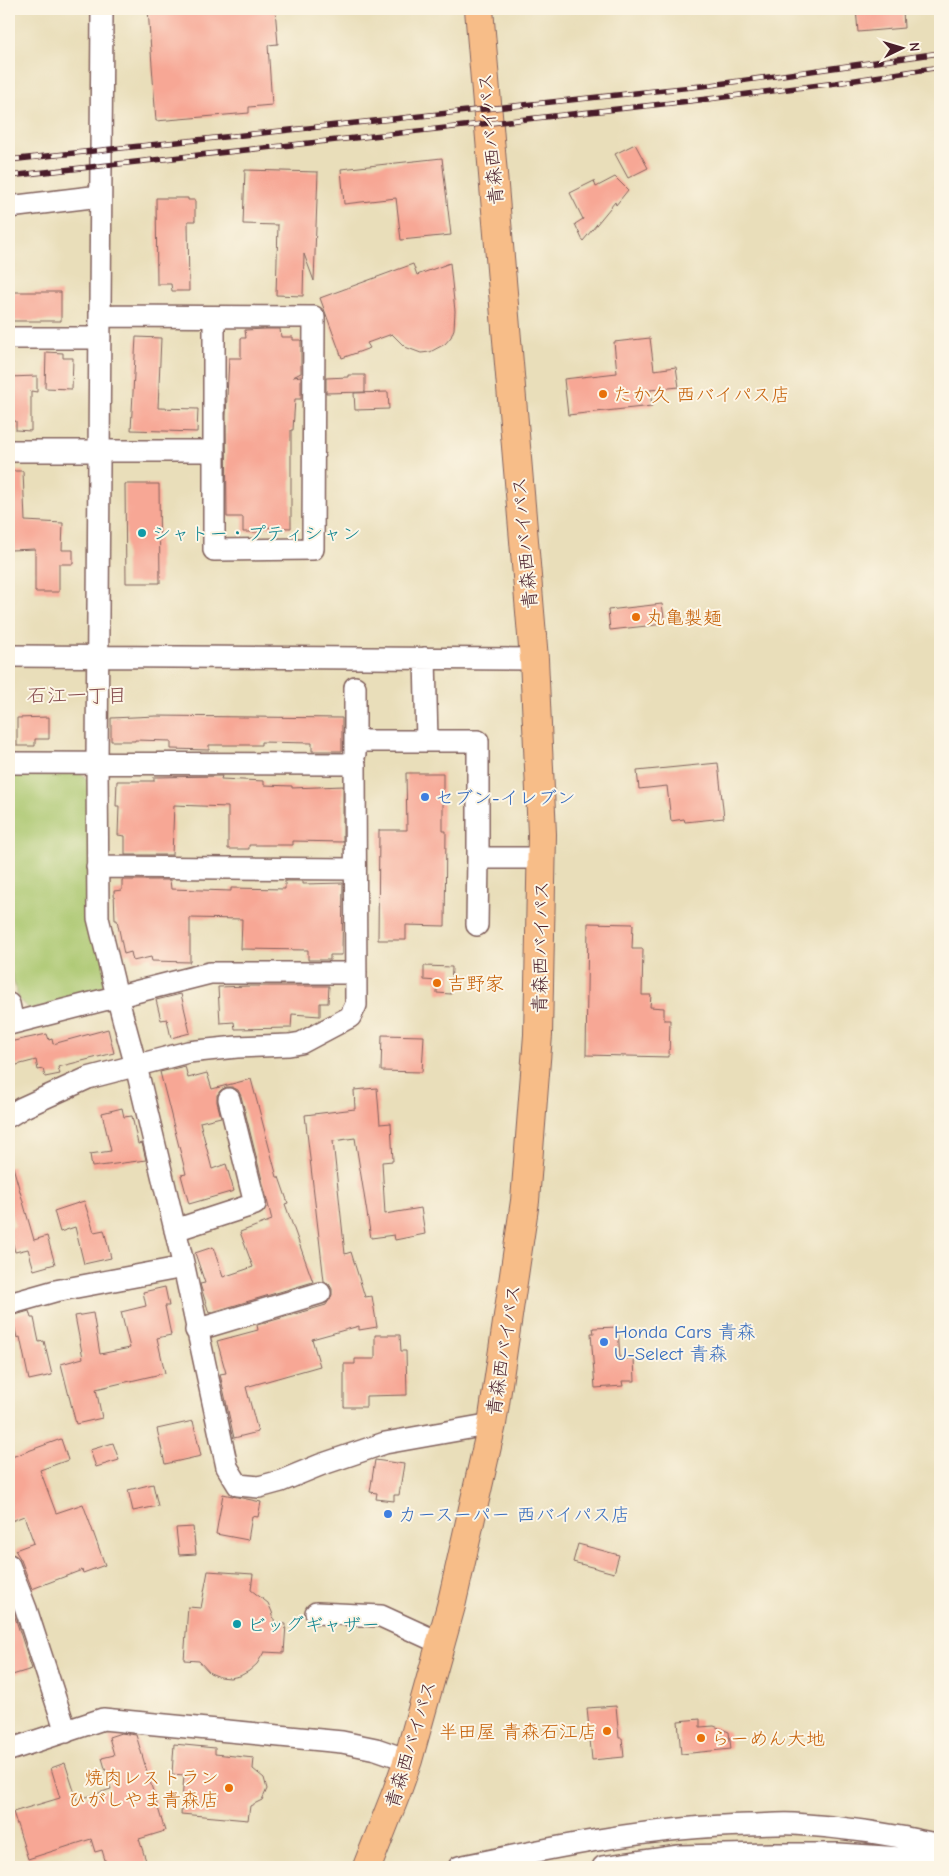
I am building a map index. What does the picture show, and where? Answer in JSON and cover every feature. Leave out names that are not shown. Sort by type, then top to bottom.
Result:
[{"type":"highway","name":"青森西バイパス","points":[[366,1867],[408,1760],[451,1606],[492,1424],[525,1201],[538,1035],[542,858],[534,658],[479,9]]},
{"type":"street","points":[[102,9],[97,763],[98,918],[184,1267],[196,1330],[227,1467],[238,1485],[259,1487],[281,1482],[320,1465],[385,1443],[492,1424]]},
{"type":"street","points":[[9,207],[100,196]]},
{"type":"street","points":[[101,316],[314,317],[313,549],[214,550],[214,317]]},
{"type":"street","points":[[9,338],[100,338]]},
{"type":"street","points":[[9,451],[214,451]]},
{"type":"street","points":[[9,656],[534,658]]},
{"type":"street","points":[[425,658],[427,741]]},
{"type":"street","points":[[9,1116],[22,1108],[88,1078],[188,1052],[301,1043],[350,1018],[356,1005],[354,869],[355,687]]},
{"type":"street","points":[[355,741],[478,741],[477,924]]},
{"type":"street","points":[[9,763],[355,764]]},
{"type":"street","points":[[478,858],[542,858]]},
{"type":"street","points":[[98,867],[354,869]]},
{"type":"street","points":[[10,1017],[117,996],[210,973],[356,973]]},
{"type":"street","points":[[175,1230],[255,1204],[230,1099]]},
{"type":"street","points":[[9,1304],[55,1291],[184,1267]]},
{"type":"street","points":[[196,1330],[320,1293]]},
{"type":"street","points":[[9,1565],[26,1609],[66,1732]]},
{"type":"street","points":[[316,1612],[381,1616],[440,1643]]},
{"type":"street","points":[[9,1750],[102,1719],[342,1742],[376,1749],[408,1760]]},
{"type":"street","points":[[459,1867],[572,1844],[667,1830],[732,1825],[792,1824],[847,1829],[901,1836],[940,1845]]},
{"type":"street","points":[[901,1836],[901,1863]]},
{"type":"street","points":[[603,1867],[679,1856],[772,1854],[839,1854],[901,1863],[940,1865]]},
{"type":"green space","points":[[78,770],[90,783],[105,983],[98,991],[30,1010],[19,1000],[9,966],[9,781],[17,772]]},
{"type":"building","points":[[148,9],[275,9],[278,44],[268,45],[272,105],[249,107],[249,113],[156,121]]},
{"type":"building","points":[[856,9],[903,9],[904,28],[858,32]]},
{"type":"building","points":[[635,144],[648,168],[628,178],[615,154]]},
{"type":"building","points":[[442,158],[451,235],[401,240],[396,198],[344,204],[341,169]]},
{"type":"building","points":[[245,170],[318,172],[314,281],[304,254],[303,296],[276,295],[278,225],[243,224]]},
{"type":"building","points":[[615,177],[628,190],[616,205],[615,202],[583,241],[575,224],[583,219],[570,193],[594,181],[596,187]]},
{"type":"building","points":[[156,198],[188,198],[188,200],[195,200],[195,221],[188,221],[189,291],[172,291],[171,284],[157,284]]},
{"type":"building","points":[[450,263],[455,311],[454,329],[451,337],[445,344],[430,352],[421,353],[405,347],[392,334],[367,343],[370,348],[342,358],[320,298],[413,264],[417,275]]},
{"type":"building","points":[[9,292],[61,292],[61,321],[9,321]]},
{"type":"building","points":[[280,329],[281,337],[293,337],[293,340],[301,340],[301,373],[293,377],[301,376],[301,399],[295,399],[293,430],[291,430],[291,528],[262,527],[262,532],[243,532],[243,517],[227,517],[226,416],[229,358],[241,358],[241,338],[246,338],[245,330]]},
{"type":"building","points":[[136,337],[161,338],[158,408],[198,409],[197,432],[131,430]]},
{"type":"building","points":[[650,338],[654,370],[676,367],[679,387],[650,390],[652,406],[568,415],[564,379],[617,373],[614,342]]},
{"type":"building","points":[[46,352],[63,353],[63,358],[73,358],[72,389],[45,388]]},
{"type":"building","points":[[348,375],[365,375],[365,392],[326,393],[326,378],[348,377]]},
{"type":"building","points":[[37,376],[37,392],[31,391],[31,431],[16,430],[16,421],[9,422],[9,377]]},
{"type":"building","points":[[388,392],[389,409],[355,410],[354,393]]},
{"type":"building","points":[[9,471],[23,471],[25,521],[63,523],[62,550],[73,550],[73,564],[59,564],[59,592],[35,592],[35,549],[10,550]]},
{"type":"building","name":"シャトー・プティシャン","points":[[125,484],[159,484],[160,583],[126,583]]},
{"type":"building","points":[[662,604],[665,624],[610,630],[608,610]]},
{"type":"building","points":[[156,716],[342,718],[342,751],[312,751],[312,743],[261,742],[261,745],[209,745],[209,750],[171,749],[171,741],[111,741],[111,718]]},
{"type":"building","points":[[49,717],[49,739],[35,739],[35,746],[17,746],[17,718]]},
{"type":"building","points":[[718,763],[724,818],[685,822],[684,819],[671,821],[667,786],[639,789],[637,771]]},
{"type":"building","points":[[406,773],[443,773],[443,831],[446,831],[445,926],[406,925],[406,940],[378,940],[379,830],[407,830]]},
{"type":"building","points":[[222,776],[221,779],[264,781],[264,785],[292,786],[292,788],[343,786],[343,842],[293,841],[293,845],[249,845],[249,849],[228,849],[228,807],[174,805],[172,855],[125,855],[125,836],[118,835],[119,806],[116,806],[117,781],[154,781],[154,777]]},
{"type":"building","points":[[122,880],[170,880],[171,889],[231,891],[231,888],[285,889],[285,881],[303,881],[303,884],[343,883],[342,955],[330,955],[330,960],[308,960],[308,950],[241,949],[242,919],[190,918],[190,962],[152,961],[151,957],[133,961],[131,952],[124,954],[117,920],[115,920],[114,891],[122,890]]},
{"type":"building","points":[[588,923],[633,924],[632,949],[643,949],[642,995],[651,995],[650,1007],[664,1008],[664,1020],[670,1020],[669,1057],[586,1055]]},
{"type":"building","points":[[424,966],[452,967],[451,994],[437,993],[437,981],[424,980]]},
{"type":"building","points":[[329,986],[328,1003],[320,1003],[320,1016],[292,1014],[291,1028],[235,1029],[234,1022],[220,1023],[218,987]]},
{"type":"building","points":[[181,994],[190,1033],[171,1038],[167,1019],[161,1020],[156,1000]]},
{"type":"building","points":[[108,1029],[114,1053],[58,1067],[60,1074],[45,1077],[43,1069],[38,1070],[36,1060],[9,1067],[9,1042],[47,1034],[49,1040],[52,1039],[53,1044]]},
{"type":"building","points":[[382,1035],[424,1036],[422,1072],[381,1071]]},
{"type":"building","points":[[185,1066],[188,1078],[207,1073],[212,1089],[251,1079],[277,1177],[279,1177],[288,1203],[285,1204],[313,1282],[209,1313],[200,1284],[205,1283],[195,1253],[213,1247],[223,1277],[253,1267],[240,1232],[272,1220],[241,1096],[238,1090],[232,1087],[226,1087],[217,1095],[221,1117],[200,1122],[212,1169],[226,1164],[234,1191],[189,1204],[181,1175],[186,1174],[160,1072]]},
{"type":"building","points":[[377,1088],[380,1124],[391,1123],[393,1161],[382,1162],[385,1214],[421,1208],[425,1234],[395,1240],[394,1235],[371,1238],[355,1138],[333,1141],[345,1254],[351,1252],[365,1297],[372,1296],[377,1327],[359,1330],[359,1326],[312,1339],[320,1366],[246,1387],[258,1432],[234,1438],[220,1374],[226,1373],[217,1341],[258,1330],[257,1325],[326,1305],[332,1295],[332,1289],[324,1281],[305,1115],[355,1109],[354,1090]]},
{"type":"building","points":[[122,1108],[124,1117],[132,1116],[138,1144],[142,1143],[146,1160],[92,1167],[90,1154],[111,1151],[102,1113]]},
{"type":"building","points":[[9,1167],[13,1167],[34,1240],[47,1236],[55,1264],[34,1270],[28,1249],[15,1252],[9,1230],[9,1228],[15,1226],[9,1208]]},
{"type":"building","points":[[84,1201],[94,1232],[104,1230],[111,1258],[84,1264],[75,1227],[60,1232],[54,1211]]},
{"type":"building","points":[[165,1287],[169,1306],[165,1306],[171,1335],[157,1338],[165,1373],[96,1389],[102,1418],[76,1424],[61,1364],[83,1358],[75,1316],[93,1313],[100,1354],[130,1348],[121,1312],[146,1306],[143,1292]]},
{"type":"building","points":[[29,1311],[31,1318],[34,1318],[39,1342],[44,1341],[52,1375],[29,1380],[20,1337],[17,1338],[12,1316]]},
{"type":"building","points":[[618,1327],[620,1359],[634,1358],[635,1381],[622,1381],[623,1386],[595,1388],[591,1333],[594,1333],[593,1328]]},
{"type":"building","points":[[375,1335],[400,1335],[401,1351],[406,1351],[407,1395],[366,1396],[366,1407],[344,1407],[344,1364],[355,1364],[355,1359],[375,1359]]},
{"type":"building","points":[[193,1421],[201,1456],[165,1464],[157,1429]]},
{"type":"building","points":[[61,1439],[68,1460],[40,1470],[56,1513],[83,1504],[105,1565],[83,1573],[82,1570],[32,1589],[21,1560],[15,1550],[34,1543],[24,1516],[9,1522],[9,1458]]},
{"type":"building","points":[[113,1443],[119,1460],[96,1467],[90,1450]]},
{"type":"building","points":[[375,1460],[404,1464],[399,1495],[394,1495],[394,1501],[376,1499],[377,1493],[370,1492]]},
{"type":"building","points":[[153,1484],[158,1506],[133,1511],[128,1490]]},
{"type":"building","points":[[223,1494],[261,1502],[258,1517],[252,1516],[248,1540],[216,1534]]},
{"type":"building","points":[[193,1527],[196,1554],[179,1555],[176,1528]]},
{"type":"building","points":[[578,1544],[619,1555],[614,1573],[573,1562]]},
{"type":"building","points":[[208,1571],[253,1574],[251,1590],[268,1603],[275,1623],[286,1624],[284,1653],[264,1652],[257,1664],[249,1671],[240,1676],[230,1678],[210,1673],[199,1661],[184,1660],[188,1607],[201,1608]]},
{"type":"building","points":[[11,1605],[32,1669],[9,1676],[9,1606]]},
{"type":"building","points":[[616,1706],[619,1738],[622,1738],[624,1757],[592,1760],[587,1708]]},
{"type":"building","points":[[700,1719],[700,1727],[714,1726],[729,1732],[731,1749],[681,1754],[678,1721]]},
{"type":"building","points":[[121,1733],[136,1735],[165,1831],[139,1839],[148,1867],[107,1867],[102,1850],[95,1852],[91,1839],[28,1859],[13,1812],[60,1798],[51,1768],[65,1763],[77,1800],[111,1789],[102,1758],[114,1755],[109,1737]]},
{"type":"building","points":[[174,1744],[215,1748],[215,1754],[254,1758],[253,1769],[264,1778],[267,1789],[262,1800],[250,1806],[248,1820],[181,1814],[184,1775],[172,1774]]},
{"type":"railway","points":[[9,160],[711,85],[940,53]]},
{"type":"railway","points":[[9,176],[708,99],[836,83],[940,67]]},
{"type":"place","name":"たか久 西バイパス店","points":[[603,394]]},
{"type":"place","name":"シャトー・プティシャン","points":[[142,533]]},
{"type":"place","name":"丸亀製麺","points":[[636,617]]},
{"type":"place","name":"セブン-イレブン","points":[[425,797]]},
{"type":"place","name":"吉野家","points":[[437,983]]},
{"type":"place","name":"Honda Cars 青森 U-Select 青森","points":[[604,1342]]},
{"type":"place","name":"カースーパー 西バイパス店","points":[[388,1514]]},
{"type":"place","name":"ビッグギャザー","points":[[237,1624]]},
{"type":"place","name":"半田屋 青森石江店","points":[[607,1731]]},
{"type":"place","name":"らーめん大地","points":[[701,1738]]},
{"type":"place","name":"焼肉レストラン ひがしやま青森店","points":[[229,1788]]},
{"type":"district","name":"石江一丁目","points":[[77,695]]}]
